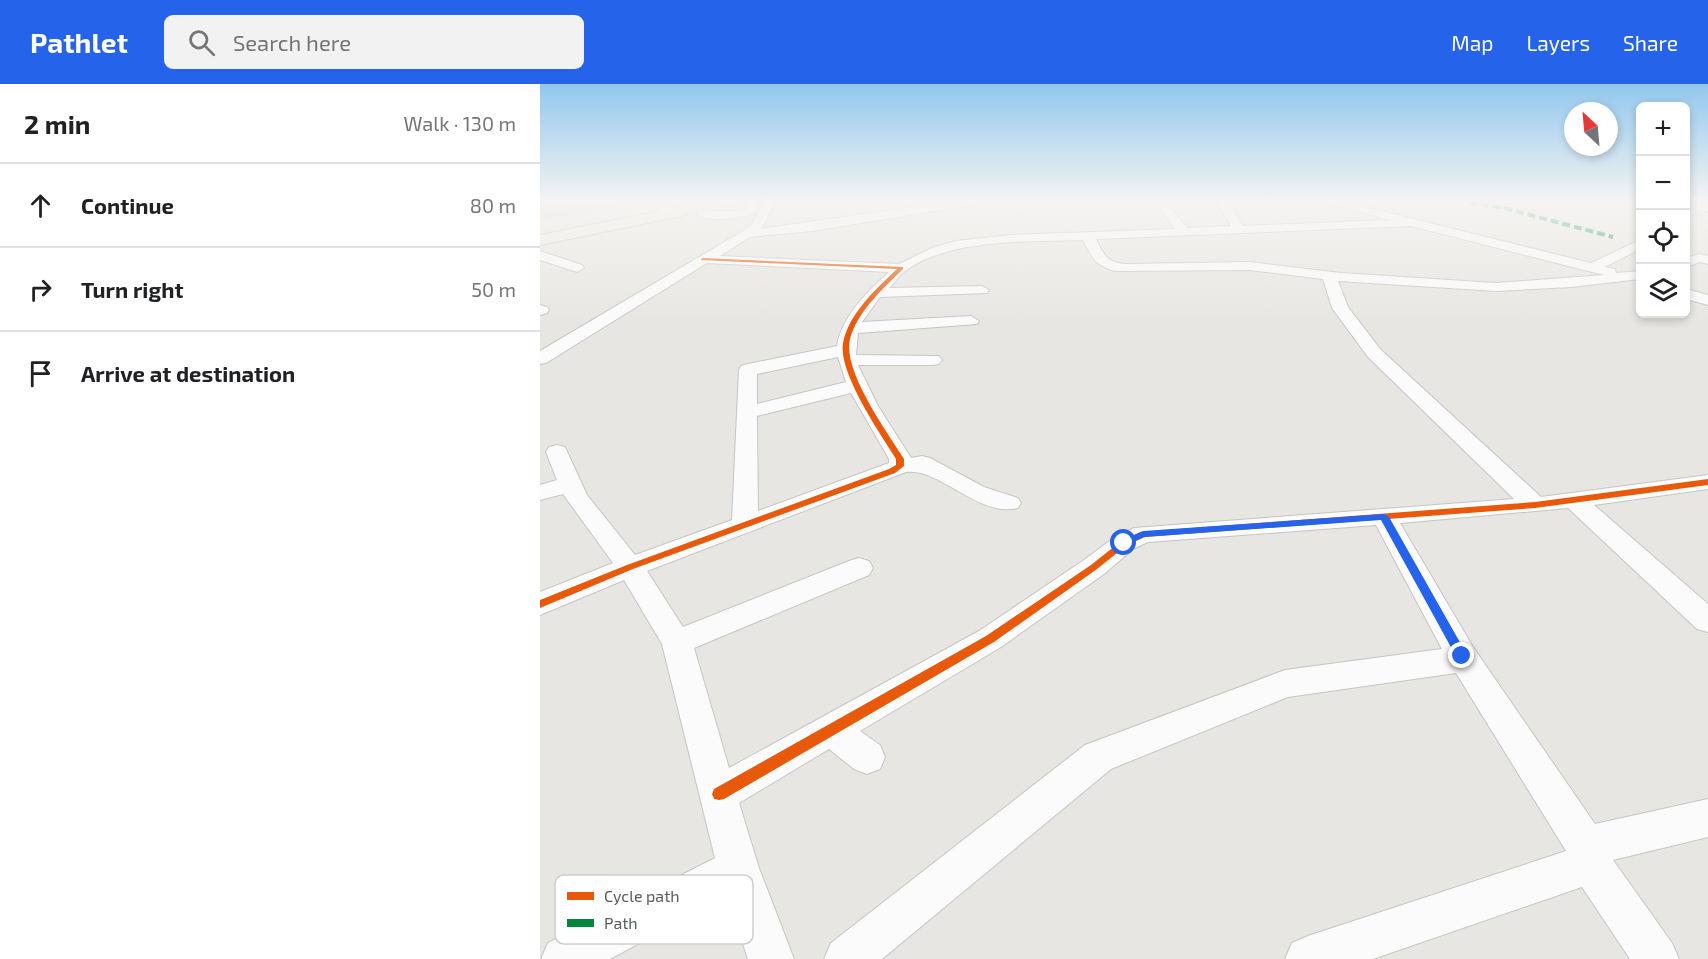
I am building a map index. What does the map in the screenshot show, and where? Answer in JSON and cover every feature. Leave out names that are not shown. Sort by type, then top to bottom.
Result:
[{"type":"street","points":[[540,359],[735,241]]},
{"type":"street","points":[[703,259],[901,268],[956,245],[994,241]]},
{"type":"street","points":[[1090,241],[1100,262],[1108,267],[1251,266],[1329,275],[1496,287],[1636,277]]},
{"type":"street","points":[[1487,241],[1592,268],[1636,277]]},
{"type":"street","points":[[1592,268],[1636,246]]},
{"type":"street","points":[[540,255],[577,268]]},
{"type":"street","points":[[880,301],[901,268]]},
{"type":"street","points":[[1329,275],[1340,308],[1374,353],[1535,505]]},
{"type":"street","points":[[900,465],[900,459],[858,385],[847,355],[851,328],[862,310],[880,301],[982,290]]},
{"type":"street","points":[[1690,295],[1708,300]]},
{"type":"street","points":[[920,308],[943,307]]},
{"type":"street","points":[[851,328],[971,321]]},
{"type":"street","points":[[744,524],[748,412],[747,370],[847,355],[933,360]]},
{"type":"street","points":[[748,412],[858,385]]},
{"type":"street","points":[[557,452],[576,497],[630,567],[677,642],[741,875]]},
{"type":"street","points":[[540,604],[630,567],[892,471],[900,465],[922,463],[975,492],[1009,503]]},
{"type":"street","points":[[719,794],[990,639],[1094,567],[1124,543],[1143,534],[1535,505],[1708,482]]},
{"type":"street","points":[[540,493],[569,484]]},
{"type":"street","points":[[1573,499],[1708,621]]},
{"type":"street","points":[[1384,517],[1465,659],[1656,959]]},
{"type":"street","points":[[677,642],[859,568]]},
{"type":"street","points":[[847,959],[1098,757],[1285,684],[1465,659]]},
{"type":"street","points":[[830,729],[867,757]]},
{"type":"street","points":[[1308,959],[1588,854],[1708,818]]},
{"type":"street","points":[[725,875],[738,868]]},
{"type":"street","points":[[753,909],[771,959]]},
{"type":"street","points":[[564,959],[593,944]]},
{"type":"cycle path","points":[[540,604],[630,567],[892,471],[900,466],[900,459],[853,377],[846,343],[860,311],[901,268],[703,259]]},
{"type":"cycle path","points":[[719,794],[990,639],[1094,567],[1124,543],[1143,534],[1535,505],[1708,482]]},
{"type":"route","points":[[1124,543],[1143,534],[1384,517],[1462,656]]}]
